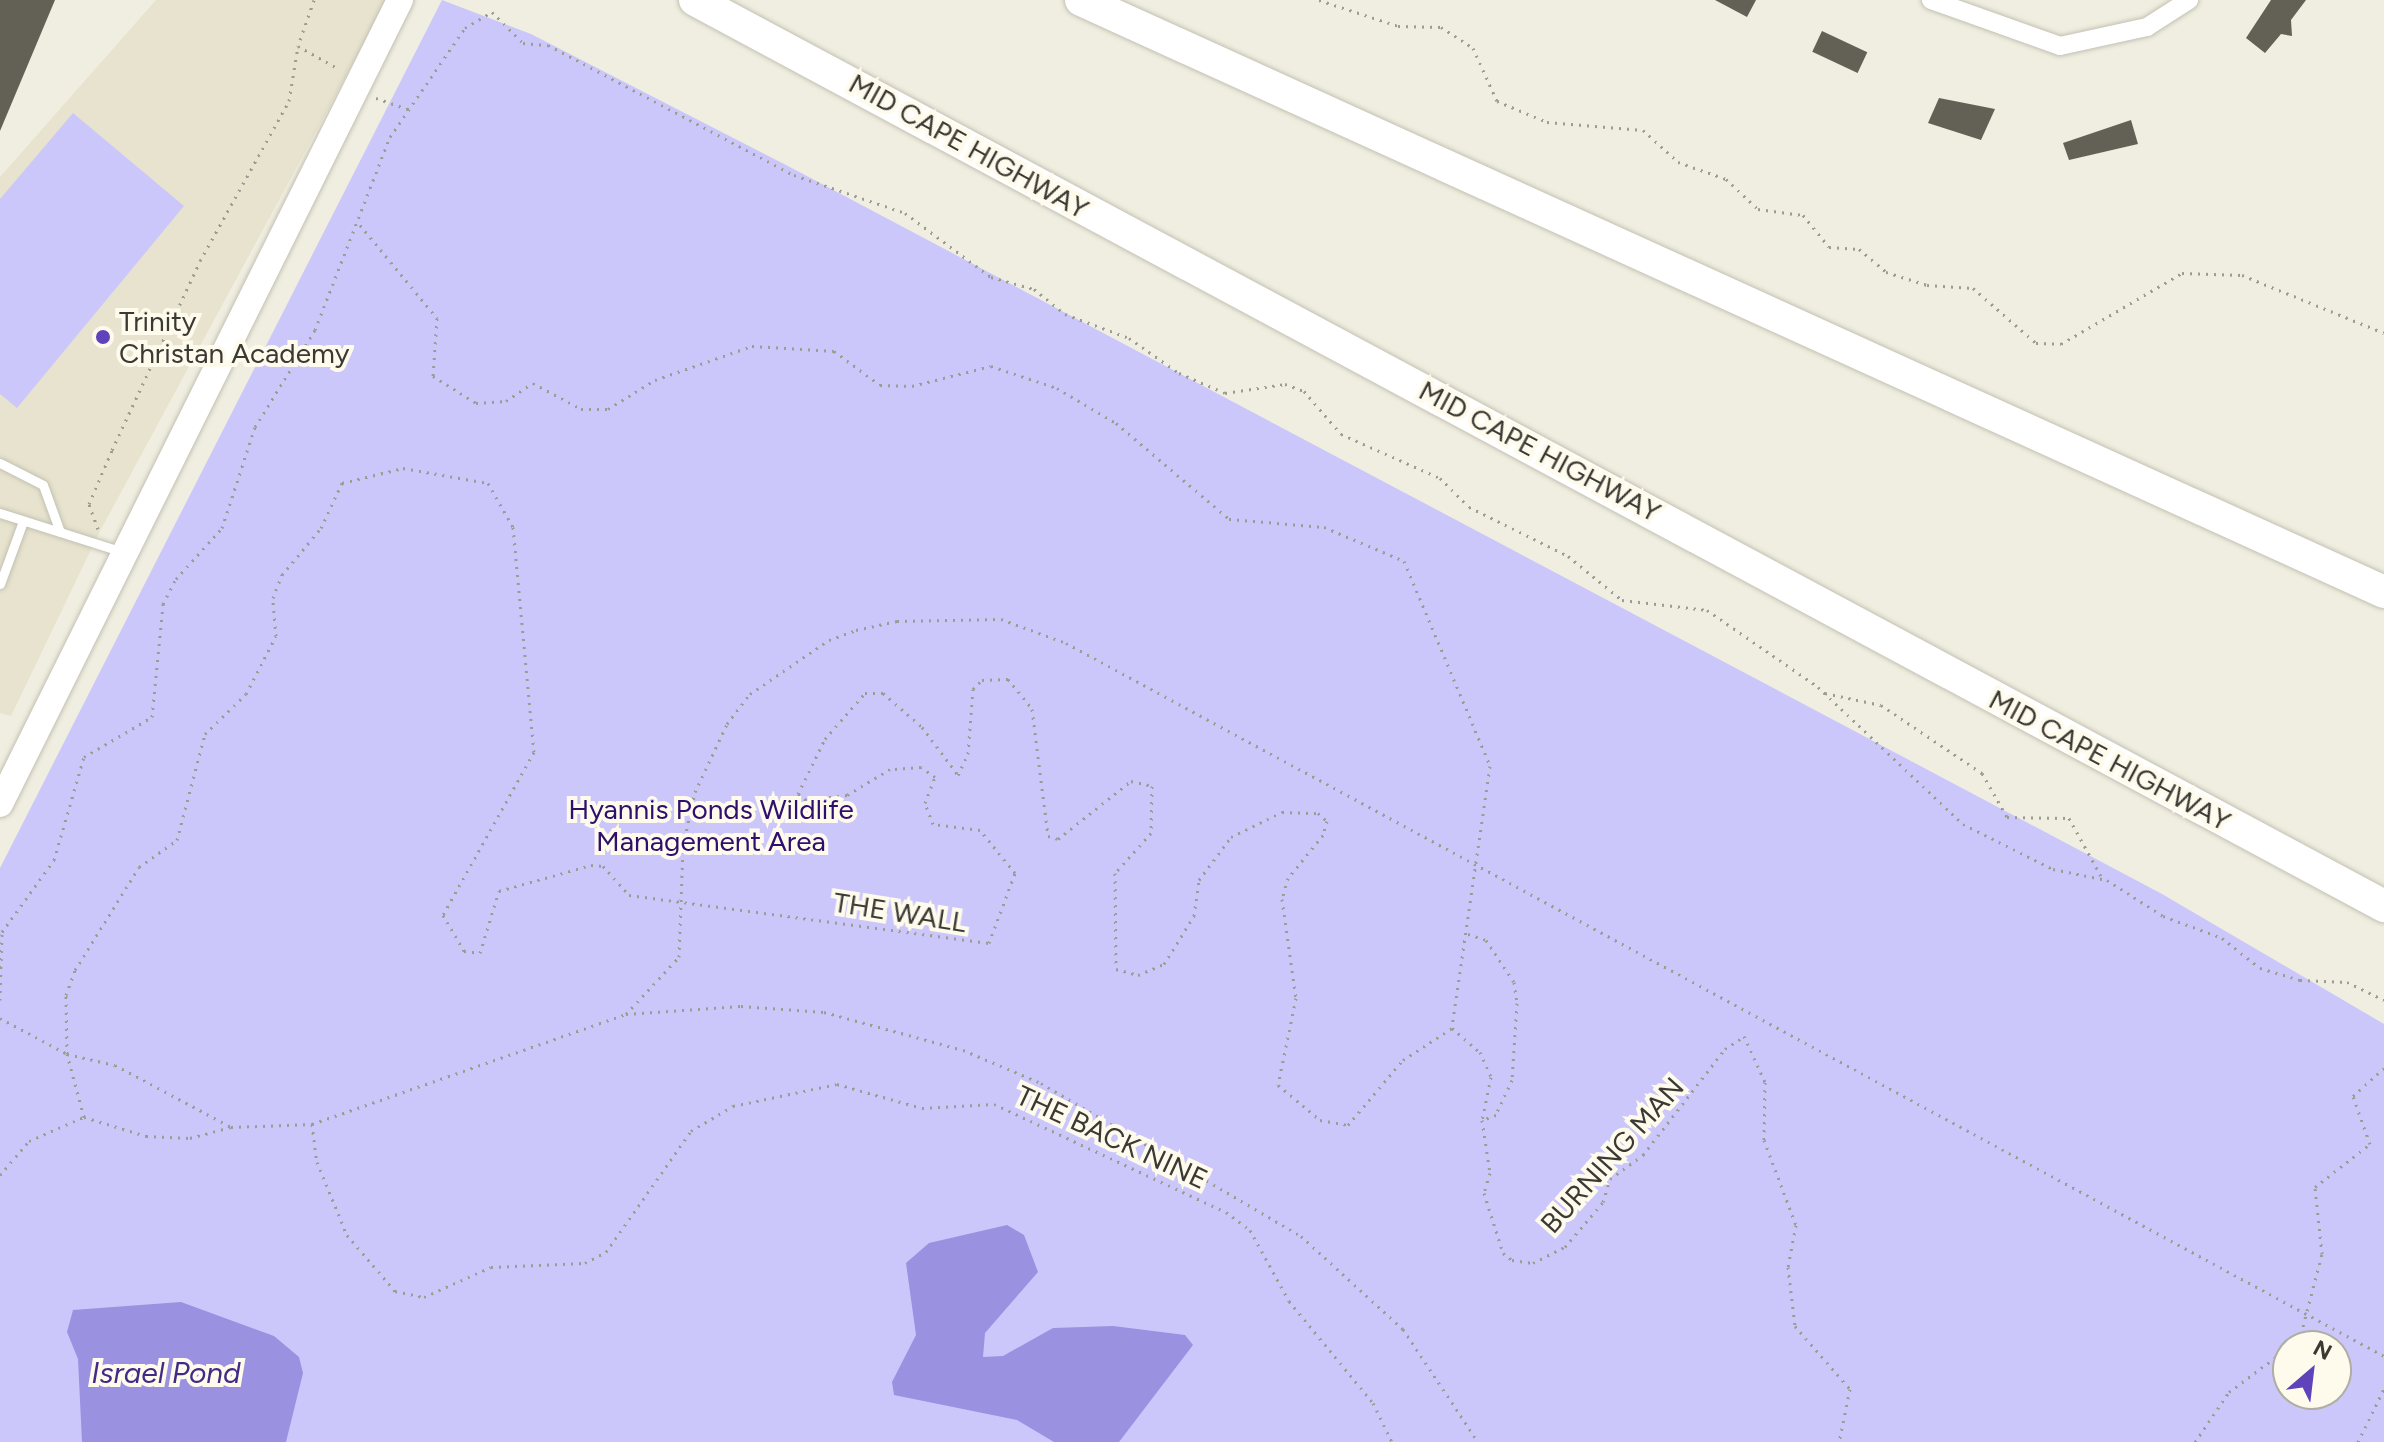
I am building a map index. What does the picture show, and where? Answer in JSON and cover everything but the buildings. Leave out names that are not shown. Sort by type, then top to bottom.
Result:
[{"type":"highway","name":"MID CAPE HIGHWAY","points":[[695,0],[2384,906]]},
{"type":"highway","points":[[1081,0],[2384,592]]},
{"type":"street","points":[[0,804],[115,549],[400,0]]},
{"type":"street","points":[[1931,0],[2060,46],[2147,27],[2189,0]]},
{"type":"lane","points":[[0,463],[43,485],[60,532]]},
{"type":"lane","points":[[0,513],[115,549]]},
{"type":"lane","points":[[0,584],[23,521]]},
{"type":"path","points":[[115,549],[89,504],[200,261],[289,101],[298,46],[314,0]]},
{"type":"path","points":[[1319,0],[1398,26],[1441,27],[1473,48],[1497,101],[1547,122],[1592,120],[1643,130],[1678,162],[1726,179],[1758,209],[1803,215],[1829,247],[1859,249],[1886,272],[1927,285],[1973,288],[2036,343],[2061,344],[2182,273],[2242,275],[2384,333]]},
{"type":"path","points":[[0,1000],[2,932],[54,860],[84,757],[152,717],[163,604],[176,579],[222,528],[255,427],[315,330],[360,225],[390,137],[465,28],[492,12],[523,43],[548,45],[794,175],[905,213],[991,277],[1034,289],[1065,314],[1129,338],[1179,373],[1225,393],[1285,384],[1304,391],[1341,434],[1440,478],[1469,507],[1568,556],[1622,600],[1707,610],[1825,693],[1963,824],[2053,869],[2102,878],[2163,916],[2222,938],[2260,968],[2300,980],[2347,982],[2384,1000]]},
{"type":"path","points":[[298,46],[357,86],[410,110]]},
{"type":"path","points":[[360,225],[437,318],[433,376],[476,403],[506,401],[533,383],[581,409],[608,409],[655,380],[752,346],[834,351],[880,385],[912,386],[991,366],[1057,388],[1116,423],[1229,519],[1324,527],[1404,561],[1490,766],[1479,872],[1452,1028],[1480,1052],[1491,1077],[1482,1120]]},
{"type":"path","points":[[84,1117],[67,1054],[66,995],[75,970],[139,867],[177,840],[205,734],[246,694],[276,636],[273,598],[282,575],[321,528],[342,483],[403,468],[478,477],[499,492],[513,527],[534,752],[443,915],[445,928],[464,951],[480,953],[499,891],[591,865],[603,866],[629,895],[680,903]]},
{"type":"path","points":[[626,1014],[679,957],[680,903],[695,792],[727,724],[750,694],[829,640],[897,621],[947,618],[1033,626],[1479,872],[1633,947],[2302,1308],[2384,1356]]},
{"type":"path","name":"THE WALL","points":[[680,903],[722,902],[989,943],[1015,873],[980,830],[933,824],[925,803],[935,777],[921,767],[890,769],[825,800],[798,794],[825,739],[865,693],[883,693],[913,718],[958,775],[968,754],[973,689],[995,677],[1018,685],[1032,709],[1048,836],[1058,839],[1131,781],[1152,786],[1151,833],[1115,873],[1116,969],[1138,975],[1164,964],[1194,916],[1199,880],[1218,849],[1266,819],[1302,808],[1327,821],[1282,899],[1296,998],[1278,1085],[1320,1120],[1348,1125],[1403,1060],[1452,1028]]},
{"type":"path","points":[[1825,693],[1881,705],[1982,773],[2007,817],[2069,818],[2102,878]]},
{"type":"path","points":[[1468,934],[1486,940],[1514,982],[1517,1003],[1512,1080],[1496,1115],[1482,1120]]},
{"type":"path","points":[[0,1175],[29,1141],[84,1117],[146,1136],[190,1138],[231,1127],[312,1124],[626,1014],[741,1006],[824,1012],[963,1050],[1041,1083],[1227,1188],[1356,1280],[1435,1370],[1478,1442]]},
{"type":"path","points":[[0,1018],[67,1054],[115,1065],[231,1127]]},
{"type":"path","name":"BURNING MAN","points":[[1482,1120],[1490,1173],[1484,1193],[1503,1253],[1533,1263],[1565,1247],[1603,1202],[1610,1179],[1643,1155],[1725,1049],[1744,1036],[1765,1082],[1764,1140],[1796,1225],[1788,1267],[1795,1326],[1850,1389],[1839,1442]]},
{"type":"path","points":[[2301,1330],[2302,1308],[2322,1254],[2315,1187],[2370,1144],[2353,1096],[2384,1068]]},
{"type":"path","name":"THE BACK NINE","points":[[312,1124],[317,1162],[347,1235],[395,1291],[424,1297],[491,1267],[585,1263],[606,1252],[691,1131],[733,1106],[837,1084],[922,1108],[994,1104],[1226,1212],[1250,1230],[1289,1301],[1373,1403],[1392,1442]]},
{"type":"path","points":[[2195,1442],[2229,1392],[2272,1360]]},
{"type":"path","points":[[2358,1442],[2384,1389]]},
{"type":"shaded area","name":"Trinity Christan Academy","points":[[156,0],[387,0],[99,533],[11,716],[0,713],[0,177]]},
{"type":"green space","name":"Hyannis Ponds Wildlife Management Area","points":[[442,0],[531,34],[788,166],[2162,894],[2384,1024],[2384,1442],[0,1442],[0,868]]},
{"type":"green space","points":[[73,113],[184,206],[17,408],[0,394],[0,199]]},
{"type":"water","points":[[1007,1225],[1024,1235],[1038,1272],[985,1333],[983,1357],[1003,1356],[1053,1328],[1113,1326],[1185,1335],[1193,1345],[1119,1442],[1054,1442],[1017,1420],[894,1395],[892,1382],[916,1335],[906,1263],[929,1243]]},
{"type":"water","name":"Israel Pond","points":[[181,1302],[274,1336],[299,1357],[303,1373],[286,1442],[82,1442],[78,1359],[67,1332],[73,1310]]},
{"type":"place","name":"Trinity Christan Academy","points":[[103,337]]}]
